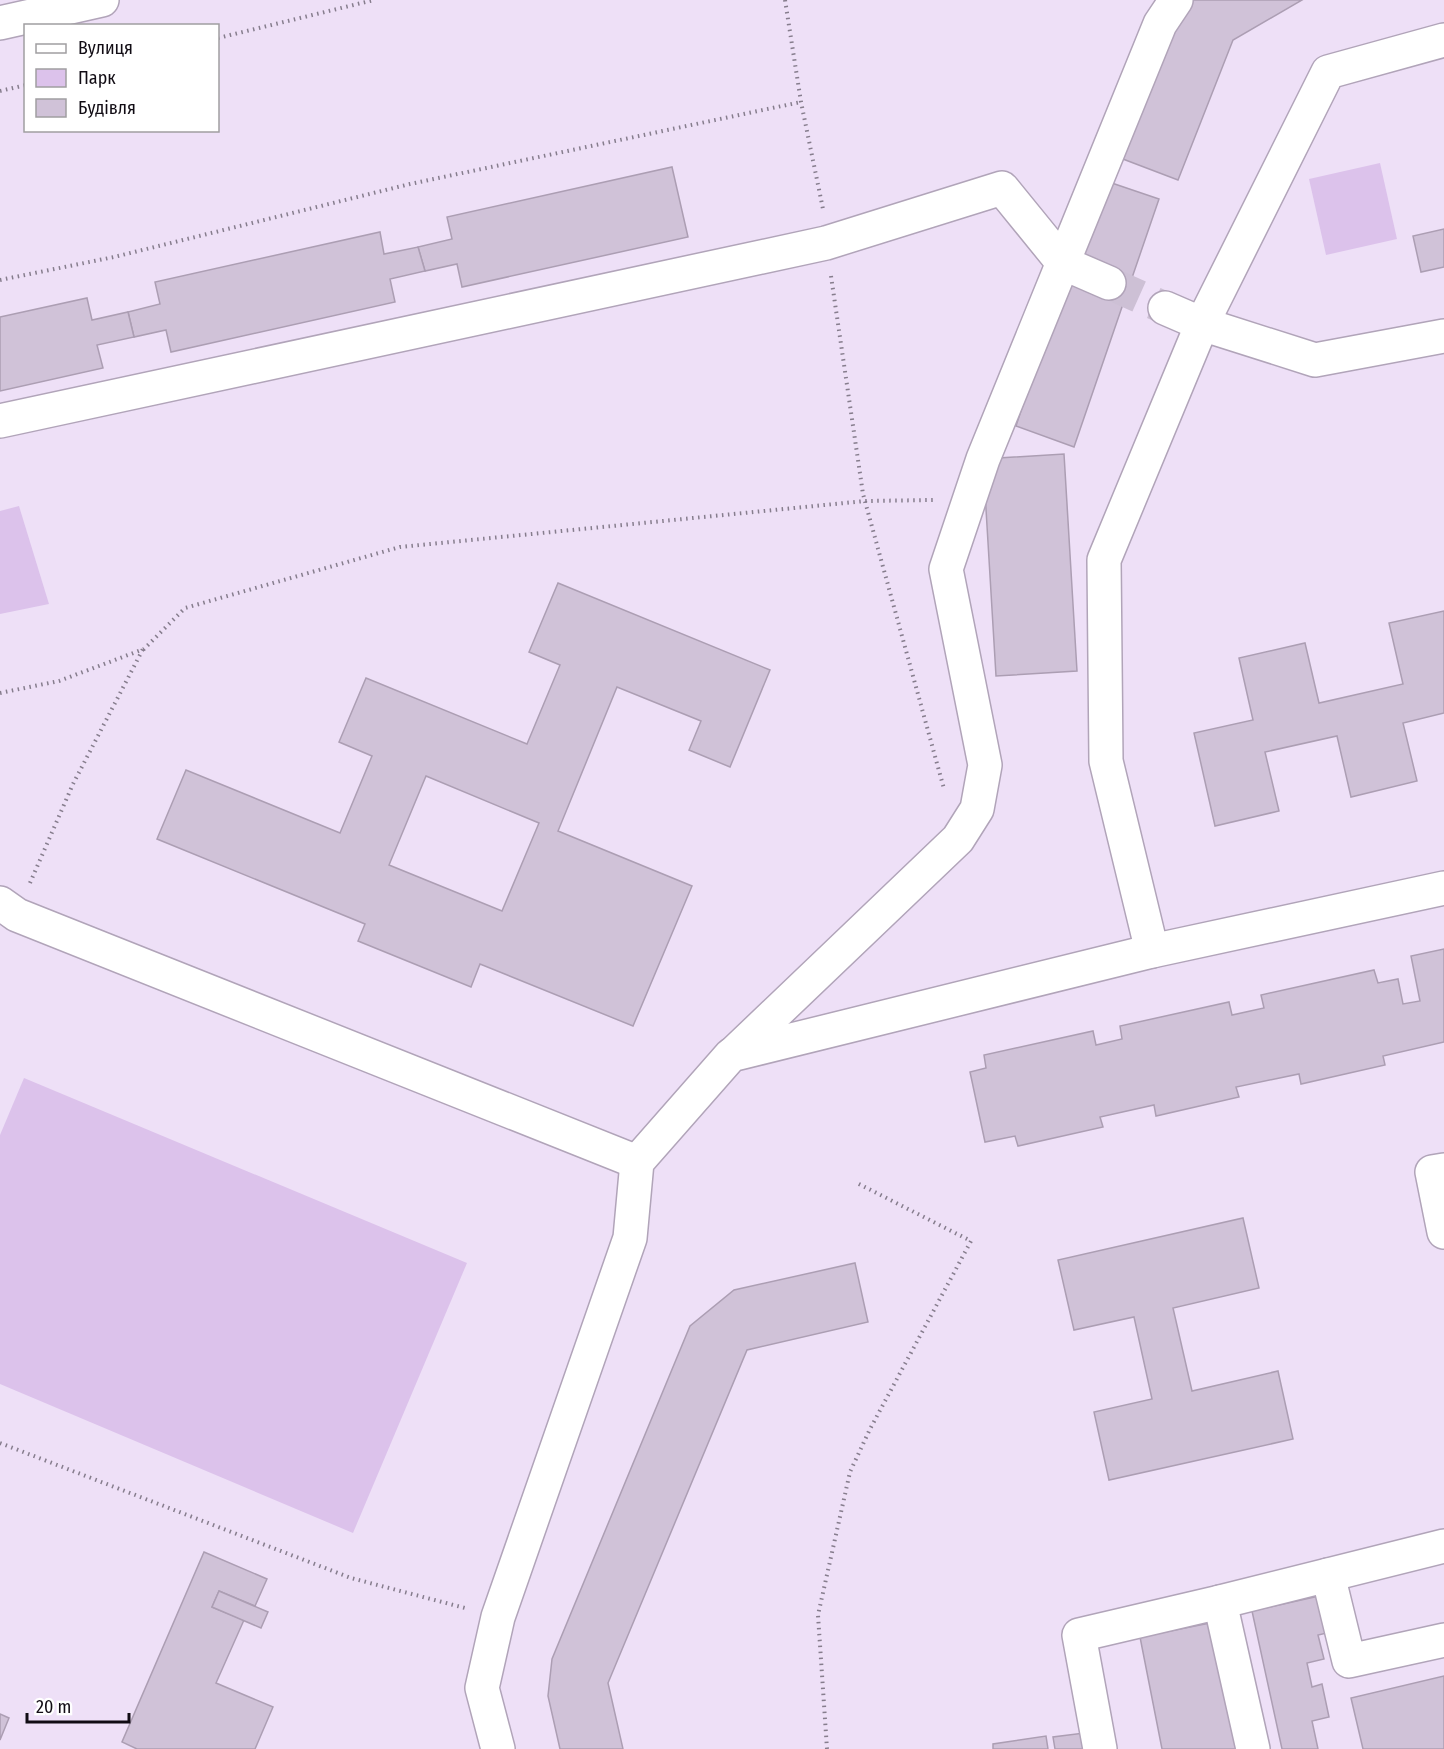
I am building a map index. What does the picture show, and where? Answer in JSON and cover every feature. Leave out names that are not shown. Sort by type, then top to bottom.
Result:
[{"type":"main road","points":[[0,23],[102,0]]},
{"type":"main road","points":[[498,1749],[482,1688],[498,1617],[630,1238],[637,1162],[731,1055],[958,839],[976,809],[986,765],[946,569],[982,459],[1160,24],[1176,0]]},
{"type":"main road","points":[[1152,951],[1106,761],[1104,560],[1202,324],[1328,72],[1444,40]]},
{"type":"main road","points":[[0,421],[826,243],[1002,188],[1063,263],[1109,283]]},
{"type":"main road","points":[[1165,308],[1202,324],[1314,360],[1444,336]]},
{"type":"main road","points":[[731,1055],[1152,951],[1444,888]]},
{"type":"main road","points":[[8,909],[637,1162]]},
{"type":"main road","points":[[1444,1170],[1432,1172],[1444,1232]]},
{"type":"main road","points":[[1100,1749],[1079,1635],[1444,1546]]},
{"type":"main road","points":[[1328,1575],[1349,1661],[1444,1640]]},
{"type":"main road","points":[[1220,1602],[1253,1749]]},
{"type":"path","points":[[219,38],[374,0]]},
{"type":"path","points":[[785,0],[801,102],[826,227],[826,243],[865,501],[958,839]]},
{"type":"path","points":[[0,91],[24,85]]},
{"type":"path","points":[[0,280],[114,257],[410,184],[801,102]]},
{"type":"path","points":[[8,909],[144,649],[185,608],[400,547],[865,501],[969,500]]},
{"type":"path","points":[[0,693],[59,681],[144,649]]},
{"type":"path","points":[[826,1749],[818,1615],[850,1472],[870,1429],[971,1241],[855,1182]]},
{"type":"path","points":[[0,1443],[351,1578],[498,1617]]},
{"type":"green space","points":[[1380,163],[1397,239],[1326,255],[1309,179]]},
{"type":"green space","points":[[19,506],[49,604],[0,614],[0,511]]},
{"type":"green space","points":[[24,1078],[467,1263],[353,1533],[0,1384],[0,1135]]},
{"type":"building","points":[[1178,0],[1302,0],[1233,40],[1178,180],[1115,156]]},
{"type":"building","points":[[672,167],[688,237],[462,287],[457,264],[425,271],[418,247],[452,239],[447,217]]},
{"type":"building","points":[[1097,178],[1159,199],[1074,447],[1016,426]]},
{"type":"building","points":[[1444,229],[1444,267],[1421,272],[1413,236]]},
{"type":"building","points":[[380,232],[384,254],[418,247],[425,271],[390,279],[395,302],[171,352],[166,330],[134,337],[128,312],[160,304],[155,282]]},
{"type":"building","points":[[87,298],[92,320],[128,312],[134,337],[97,345],[103,368],[0,391],[0,317]]},
{"type":"building","points":[[1064,454],[1077,671],[996,676],[983,459]]},
{"type":"building","points":[[558,583],[770,670],[730,767],[689,750],[701,721],[617,687],[558,831],[692,886],[633,1026],[480,964],[471,987],[358,941],[365,924],[157,839],[186,770],[340,833],[372,756],[339,742],[366,678],[527,744],[560,665],[529,652]],"holes":[[[426,776],[539,823],[502,911],[389,865]]]},
{"type":"building","points":[[1444,611],[1444,713],[1403,723],[1417,781],[1351,797],[1337,736],[1265,752],[1279,811],[1215,826],[1194,733],[1253,720],[1239,658],[1305,643],[1319,703],[1403,684],[1389,623]]},
{"type":"building","points":[[1444,949],[1444,1042],[1383,1056],[1385,1065],[1301,1084],[1299,1074],[1236,1087],[1239,1097],[1156,1116],[1154,1105],[1100,1117],[1103,1127],[1018,1146],[1015,1136],[985,1142],[970,1072],[986,1068],[984,1055],[1093,1031],[1096,1045],[1122,1039],[1120,1026],[1229,1002],[1232,1015],[1264,1008],[1261,995],[1374,970],[1378,983],[1398,979],[1403,1004],[1420,1001],[1411,956]]},
{"type":"building","points":[[1243,1218],[1259,1288],[1173,1308],[1192,1391],[1278,1371],[1293,1439],[1109,1480],[1094,1412],[1152,1399],[1134,1317],[1074,1330],[1058,1260]]},
{"type":"building","points":[[855,1263],[868,1322],[747,1350],[608,1683],[623,1749],[560,1749],[548,1696],[552,1659],[690,1326],[734,1290]]},
{"type":"building","points":[[204,1552],[267,1579],[255,1606],[219,1591],[212,1607],[244,1620],[216,1683],[273,1707],[255,1749],[137,1749],[122,1742]]},
{"type":"building","points":[[219,1591],[268,1612],[261,1628],[212,1607]]},
{"type":"building","points":[[1319,1596],[1327,1633],[1318,1635],[1324,1659],[1307,1663],[1312,1687],[1322,1684],[1329,1717],[1312,1721],[1318,1749],[1282,1749],[1252,1611]]},
{"type":"building","points":[[1215,1622],[1240,1749],[1162,1749],[1140,1637]]},
{"type":"building","points":[[1444,1676],[1444,1749],[1363,1749],[1351,1698]]},
{"type":"building","points":[[0,1714],[9,1718],[0,1740]]},
{"type":"building","points":[[1084,1733],[1085,1749],[1055,1749],[1053,1737]]},
{"type":"building","points":[[1046,1736],[1048,1749],[993,1749],[993,1744]]},
{"type":"tunnel","points":[[1109,283],[1165,308]]}]
